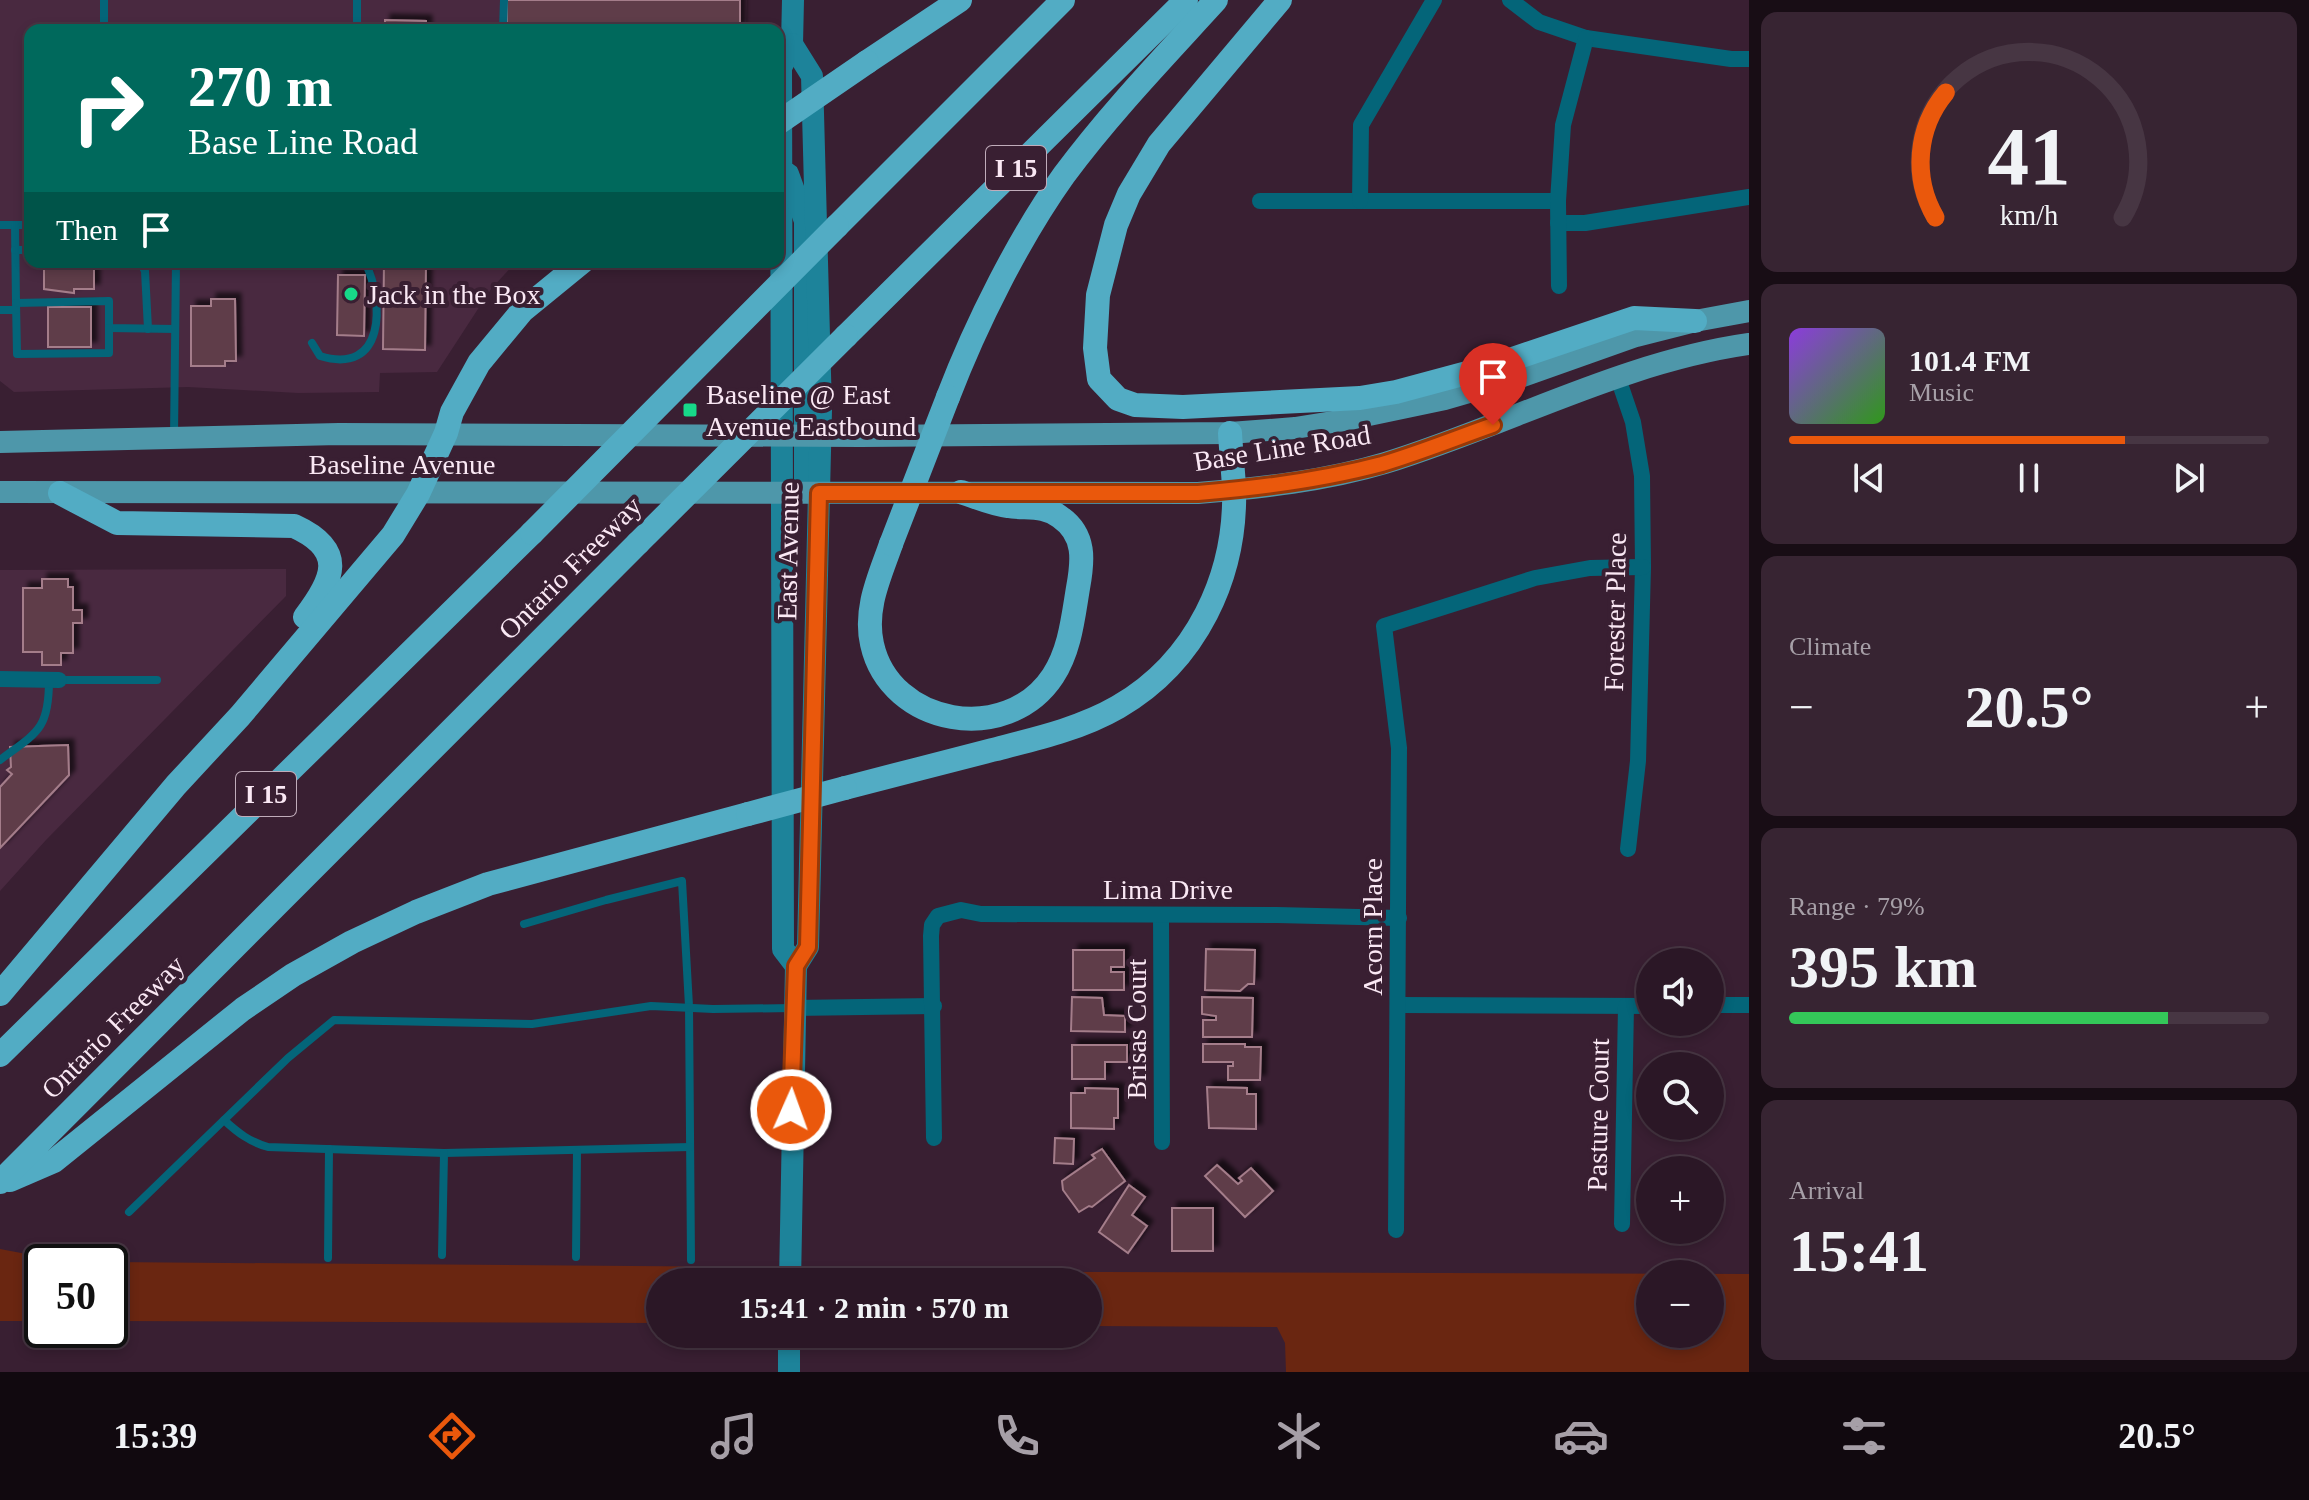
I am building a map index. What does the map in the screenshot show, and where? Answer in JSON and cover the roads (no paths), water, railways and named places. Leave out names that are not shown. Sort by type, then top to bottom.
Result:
[{"type":"highway","points":[[784,119],[960,0]]},
{"type":"highway","name":"Ontario Freeway","points":[[0,1055],[532,533],[1063,0]]},
{"type":"highway","name":"Ontario Freeway","points":[[0,1183],[638,543],[1186,0]]},
{"type":"highway","points":[[961,492],[1008,506],[1039,507],[1053,512],[1070,526],[1081,547],[1082,565],[1065,651],[1052,678],[1043,690],[1009,712],[981,719],[949,718],[925,710],[897,691],[878,663],[872,644],[869,622],[872,599],[948,397],[990,304],[1027,233],[1064,176],[1131,92],[1216,0]]},
{"type":"highway","points":[[1280,0],[1159,144],[1129,194],[1116,225],[1098,295],[1095,348],[1099,379],[1118,399],[1135,405],[1183,407],[1360,398],[1451,378],[1634,318],[1695,321]]},
{"type":"highway","points":[[0,994],[393,535],[418,494],[446,433],[452,412],[479,363],[499,336],[546,290],[574,268]]},
{"type":"highway","points":[[0,1183],[54,1161],[243,1009],[293,975],[352,942],[416,912],[488,884],[1081,725],[1118,707],[1151,684],[1176,659],[1209,613],[1229,546],[1234,490],[1230,433]]},
{"type":"highway","points":[[60,493],[117,523],[294,526],[312,534],[324,545],[331,566],[325,591],[229,708],[219,736]]},
{"type":"main road","name":"East Avenue","points":[[785,44],[793,0]]},
{"type":"main road","points":[[785,44],[812,76],[816,147],[812,436],[802,492]]},
{"type":"main road","points":[[784,163],[805,221],[812,436]]},
{"type":"main road","name":"East Avenue","points":[[782,268],[781,435],[802,492],[808,947],[796,966],[793,1008],[790,1268]]},
{"type":"main road","name":"Base Line Road","points":[[812,436],[1230,433],[1295,428],[1445,399],[1636,336],[1749,311]]},
{"type":"main road","name":"Base Line Road","points":[[802,492],[1198,493],[1315,478],[1382,464],[1618,378],[1679,359],[1749,344]]},
{"type":"main road","name":"Baseline Avenue","points":[[0,442],[446,433],[812,436]]},
{"type":"main road","name":"Baseline Avenue","points":[[0,492],[802,492]]},
{"type":"main road","name":"East Avenue","points":[[796,966],[783,949],[802,492]]},
{"type":"main road","points":[[789,1348],[789,1372]]},
{"type":"street","points":[[1360,201],[1361,125],[1434,0]]},
{"type":"street","points":[[1510,0],[1539,22],[1586,38],[1749,59]]},
{"type":"street","points":[[1559,286],[1558,201],[1563,125],[1586,38]]},
{"type":"street","points":[[1558,223],[1585,223],[1749,197]]},
{"type":"street","points":[[1260,201],[1558,201]]},
{"type":"street","name":"Forester Place","points":[[1618,378],[1638,442],[1642,476],[1638,761],[1628,849]]},
{"type":"street","name":"Acorn Place","points":[[1396,1230],[1399,748],[1384,626],[1549,575],[1590,568],[1643,567]]},
{"type":"street","points":[[0,679],[54,680]]},
{"type":"street","name":"Lima Drive","points":[[934,1006],[932,925],[938,916],[961,910],[981,914],[1399,918]]},
{"type":"street","name":"Brisas Court","points":[[1161,915],[1162,1142]]},
{"type":"street","points":[[1398,1005],[1636,1006]]},
{"type":"street","points":[[1724,1005],[1749,1005]]},
{"type":"street","points":[[793,1008],[934,1006],[934,1138]]},
{"type":"street","name":"Pasture Court","points":[[1622,1224],[1626,1006]]},
{"type":"lane","points":[[104,0],[104,24]]},
{"type":"lane","points":[[357,0],[357,24]]},
{"type":"lane","points":[[503,24],[504,0]]},
{"type":"lane","points":[[0,225],[24,225]]},
{"type":"lane","points":[[0,310],[16,306],[109,301],[109,353],[17,354],[16,306],[15,250],[15,225]]},
{"type":"lane","points":[[15,250],[24,250]]},
{"type":"lane","points":[[143,268],[148,329]]},
{"type":"lane","points":[[174,437],[176,268]]},
{"type":"lane","points":[[312,343],[320,356],[334,360],[347,361],[367,351],[373,340],[375,314],[374,281],[368,268]]},
{"type":"lane","points":[[109,328],[175,329]]},
{"type":"lane","points":[[0,760],[45,722],[54,680],[157,680]]},
{"type":"lane","points":[[524,924],[682,881],[689,1006],[691,1260]]},
{"type":"lane","points":[[129,1212],[288,1058],[334,1020],[532,1024],[651,1006],[793,1008]]},
{"type":"lane","points":[[224,1120],[240,1134],[268,1147],[444,1153],[690,1147]]},
{"type":"lane","points":[[328,1258],[329,1149]]},
{"type":"lane","points":[[576,1257],[577,1151]]},
{"type":"lane","points":[[442,1255],[444,1153]]},
{"type":"place","name":"Jack in the Box","points":[[351,294]]},
{"type":"place","name":"Baseline @ East Avenue Eastbound","points":[[690,410]]}]
